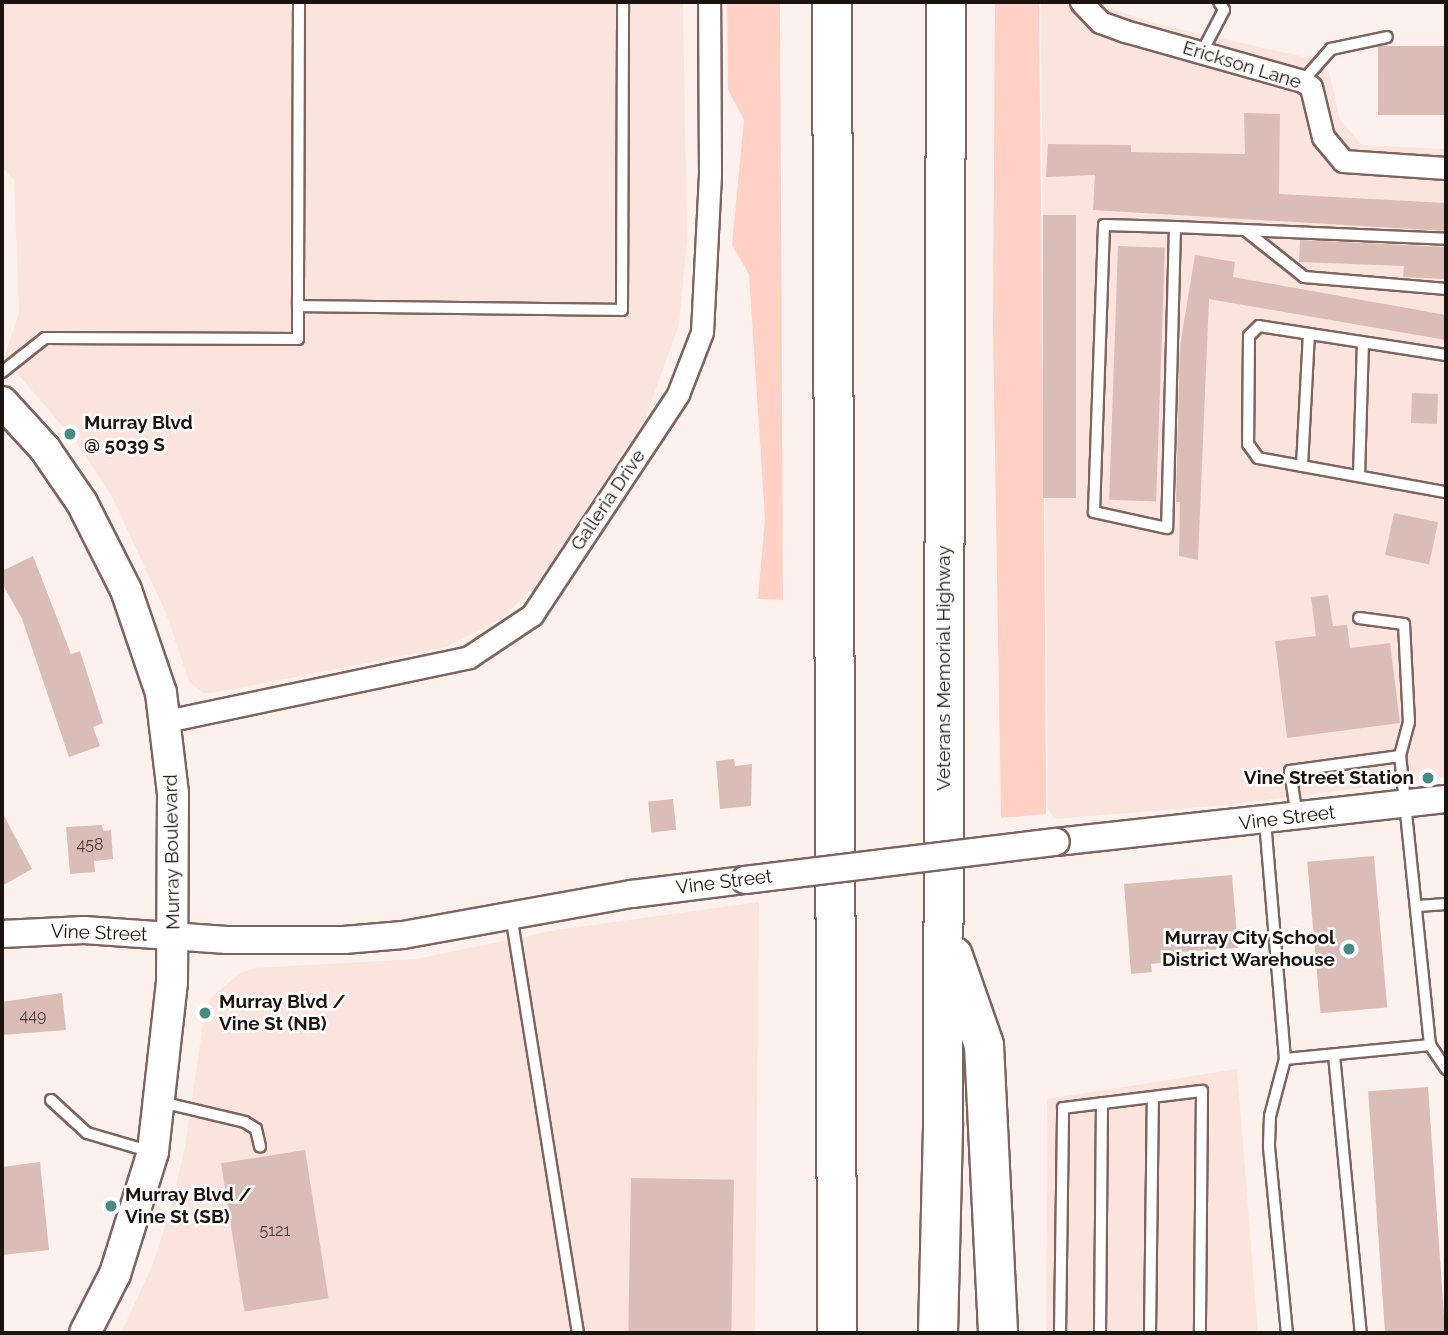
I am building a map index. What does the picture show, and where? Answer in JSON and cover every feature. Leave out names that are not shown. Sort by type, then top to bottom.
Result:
[{"type":"highway","points":[[832,2],[837,1333]]},
{"type":"highway","name":"Veterans Memorial Highway","points":[[937,1333],[944,932],[946,2]]},
{"type":"highway","points":[[944,932],[984,1045],[999,1333]]},
{"type":"main road","name":"Murray Boulevard","points":[[2,402],[45,449],[109,553],[142,628],[166,721],[173,793],[174,936],[160,1102],[153,1152],[120,1263],[85,1333]]},
{"type":"street","name":"Galleria Drive","points":[[166,721],[469,657],[532,615],[678,394],[702,332],[710,175],[709,2]]},
{"type":"street","name":"Erickson Lane","points":[[1081,3],[1100,22],[1303,81],[1311,87],[1323,137],[1343,161],[1446,168]]},
{"type":"street","name":"Vine Street","points":[[2,934],[84,930],[174,936],[344,940],[403,935],[511,915],[745,880],[1446,799]]},
{"type":"lane","points":[[2,372],[45,338],[298,338],[299,2]]},
{"type":"lane","points":[[298,306],[622,310],[623,2]]},
{"type":"lane","points":[[1202,52],[1224,10],[1219,2]]},
{"type":"lane","points":[[1303,81],[1331,49],[1387,37]]},
{"type":"lane","points":[[1175,227],[1167,528],[1094,512],[1104,225],[1175,227],[1446,239]]},
{"type":"lane","points":[[1245,230],[1304,277],[1446,289]]},
{"type":"lane","points":[[1446,355],[1259,326],[1249,336],[1248,444],[1258,458],[1446,492]]},
{"type":"lane","points":[[1303,466],[1309,334]]},
{"type":"lane","points":[[1359,476],[1363,344]]},
{"type":"lane","points":[[1359,618],[1404,624],[1409,722],[1400,756],[1408,803],[1430,1045],[1446,1069]]},
{"type":"lane","points":[[1297,817],[1290,771],[1400,756]]},
{"type":"lane","points":[[1265,821],[1286,1059],[1270,1116],[1269,1147],[1287,1333]]},
{"type":"lane","points":[[1418,906],[1446,904]]},
{"type":"lane","points":[[511,915],[578,1333]]},
{"type":"lane","points":[[1286,1059],[1430,1045]]},
{"type":"lane","points":[[1334,1055],[1361,1333]]},
{"type":"lane","points":[[1060,1333],[1063,1108],[1202,1091],[1200,1333]]},
{"type":"lane","points":[[1150,1333],[1153,1097]]},
{"type":"lane","points":[[51,1100],[87,1133],[153,1152]]},
{"type":"lane","points":[[160,1102],[246,1122],[256,1129],[260,1147]]},
{"type":"lane","points":[[1100,1333],[1102,1103]]},
{"type":"shaded area","points":[[2,2],[683,2],[687,240],[679,325],[644,421],[536,585],[501,619],[446,647],[352,666],[212,693],[203,693],[189,682],[166,613],[112,497],[76,442],[4,358],[19,312],[14,180],[2,167]]},
{"type":"shaded area","points":[[727,2],[780,2],[783,600],[758,599],[765,518],[749,274],[732,245],[744,120],[728,90]]},
{"type":"shaded area","points":[[995,2],[1039,2],[1045,630],[1046,814],[1001,818],[993,328]]},
{"type":"shaded area","points":[[1041,2],[1104,2],[1106,7],[1157,24],[1309,58],[1329,72],[1340,119],[1362,145],[1446,149],[1446,777],[1226,805],[1055,819],[1048,809]]},
{"type":"shaded area","points":[[759,902],[755,1333],[121,1333],[152,1266],[171,1208],[185,1147],[205,1010],[213,996],[240,973],[255,968],[416,959],[556,930]]},
{"type":"shaded area","points":[[1237,1069],[1258,1333],[1046,1333],[1047,1099]]},
{"type":"building","points":[[1378,46],[1446,46],[1446,115],[1378,115]]},
{"type":"building","points":[[1244,113],[1280,114],[1279,194],[1446,203],[1446,231],[1093,210],[1095,175],[1046,177],[1048,144],[1131,145],[1131,152],[1245,154]]},
{"type":"building","points":[[1043,215],[1076,215],[1076,498],[1043,498]]},
{"type":"building","points":[[1300,240],[1446,247],[1446,279],[1403,277],[1404,266],[1299,262]]},
{"type":"building","points":[[1118,246],[1165,248],[1156,501],[1109,500]]},
{"type":"building","points":[[1195,255],[1235,262],[1233,277],[1446,315],[1446,340],[1209,299],[1198,560],[1179,556],[1180,502],[1176,502],[1180,346]]},
{"type":"building","points":[[1412,393],[1438,394],[1437,424],[1411,423]]},
{"type":"building","points":[[1394,513],[1438,522],[1429,564],[1385,555]]},
{"type":"building","points":[[33,556],[71,654],[80,651],[103,723],[93,727],[100,746],[69,757],[22,619],[2,583],[2,571]]},
{"type":"building","points":[[1328,595],[1333,626],[1347,625],[1350,648],[1390,643],[1400,723],[1287,738],[1275,641],[1316,636],[1311,597]]},
{"type":"building","points":[[734,759],[735,766],[752,764],[751,806],[720,809],[716,761]]},
{"type":"building","points":[[673,799],[676,830],[651,832],[648,802]]},
{"type":"building","points":[[2,812],[32,869],[2,886]]},
{"type":"building","points":[[102,825],[103,831],[111,830],[113,859],[94,861],[95,872],[70,874],[66,827]]},
{"type":"building","name":"Murray City School District Warehouse","points":[[1374,856],[1387,1007],[1321,1013],[1307,862]]},
{"type":"building","points":[[1232,875],[1238,948],[1180,952],[1181,961],[1151,964],[1152,972],[1131,974],[1124,884]]},
{"type":"building","points":[[62,993],[66,1030],[2,1035],[2,1002]]},
{"type":"building","points":[[1428,1087],[1445,1333],[1385,1333],[1368,1091]]},
{"type":"building","points":[[305,1150],[328,1298],[245,1311],[221,1163]]},
{"type":"building","points":[[40,1162],[49,1250],[2,1255],[2,1167]]},
{"type":"building","points":[[631,1178],[734,1180],[731,1333],[628,1333]]},
{"type":"place","name":"Murray Blvd @ 5039 S","points":[[70,434]]},
{"type":"place","name":"Vine Street Station","points":[[1428,778]]},
{"type":"place","name":"Murray City School District Warehouse","points":[[1349,949]]},
{"type":"place","name":"Murray Blvd / Vine St (NB)","points":[[205,1013]]},
{"type":"place","name":"Murray Blvd / Vine St (SB)","points":[[111,1206]]}]
